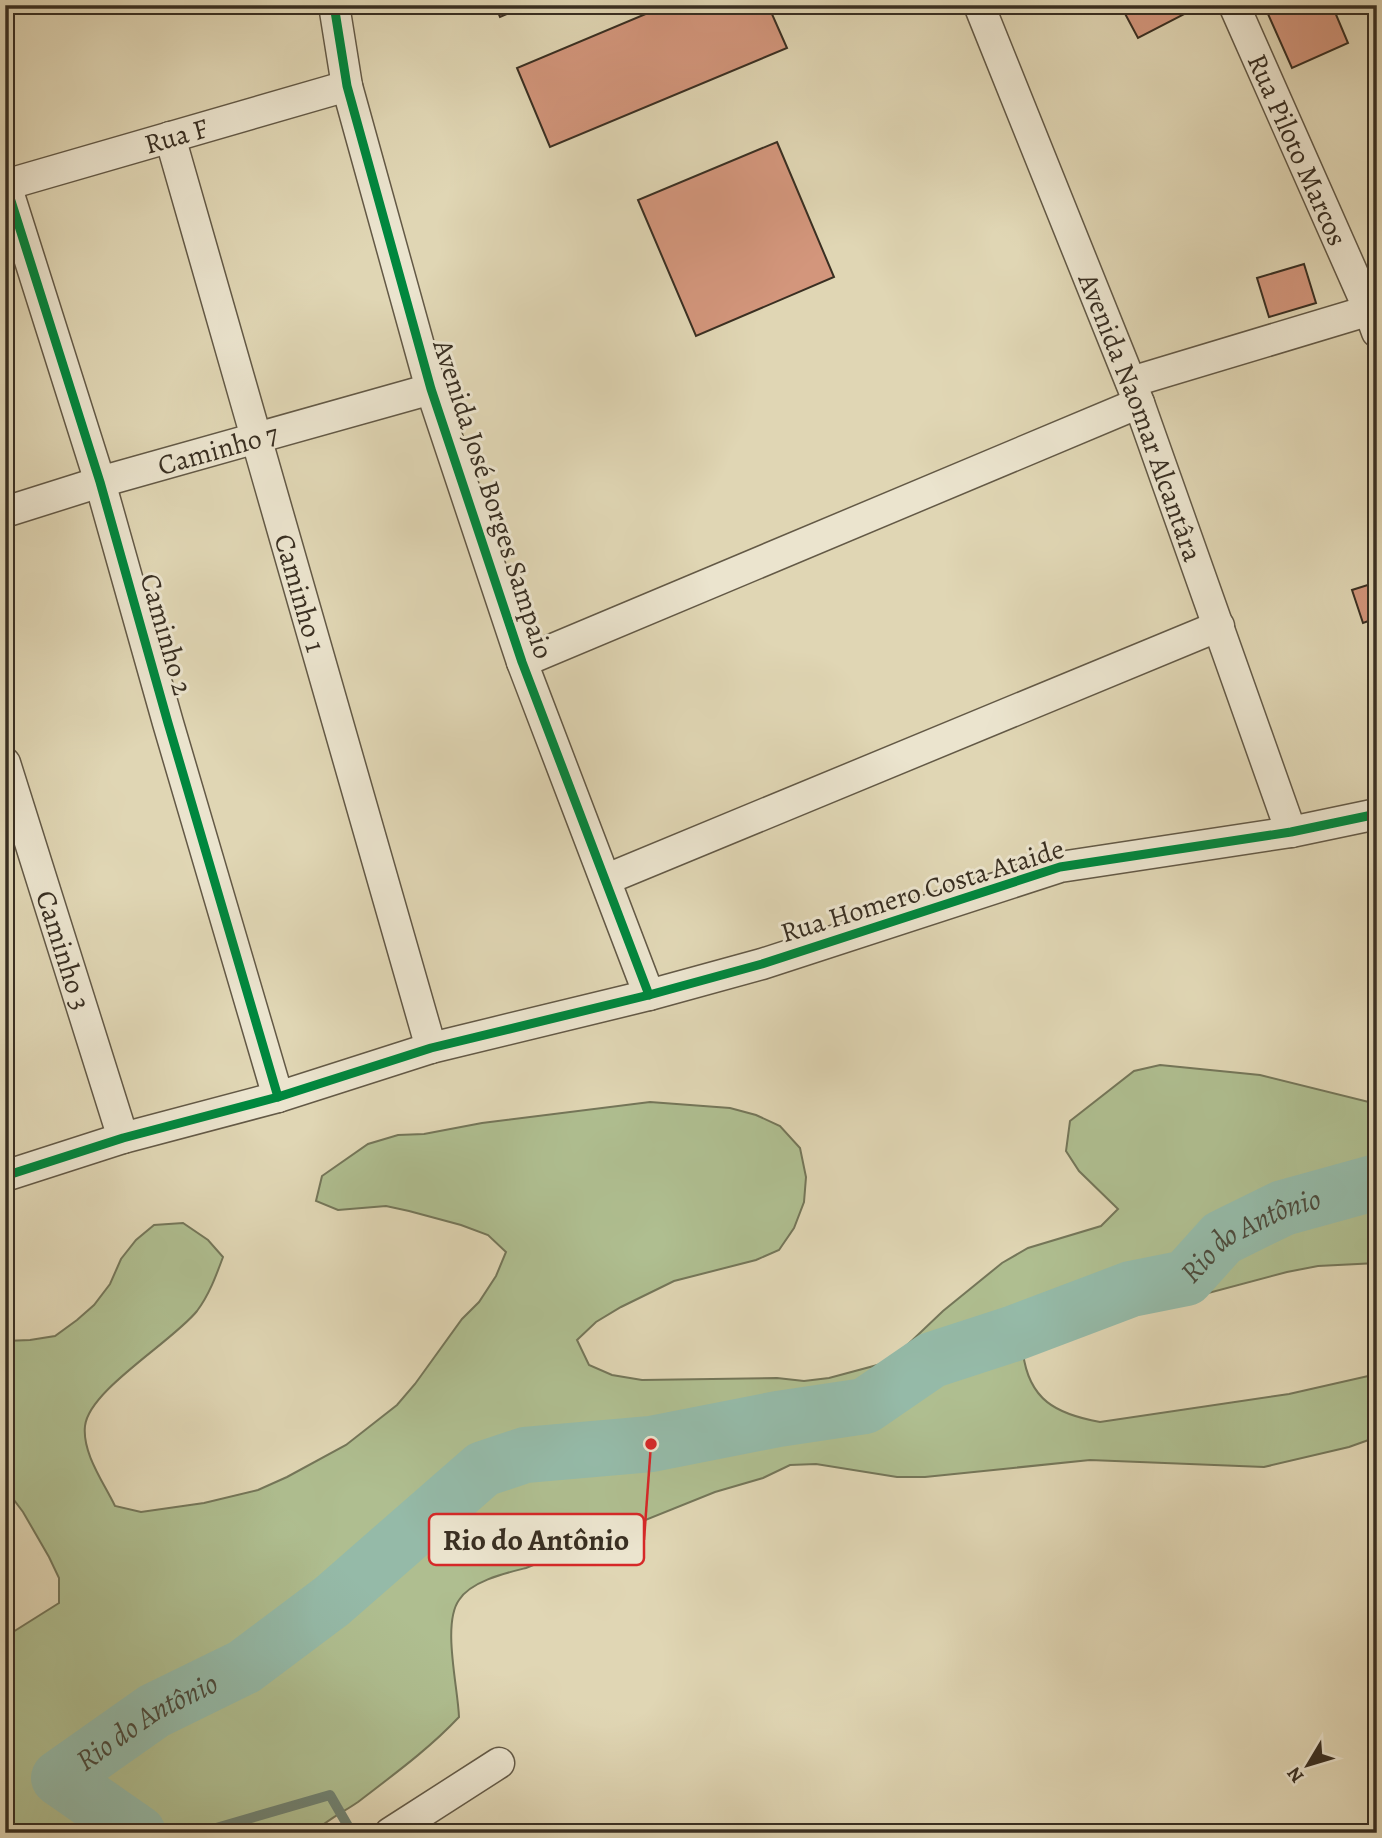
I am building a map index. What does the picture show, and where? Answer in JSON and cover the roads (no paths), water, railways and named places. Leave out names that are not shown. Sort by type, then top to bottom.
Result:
[{"type":"street","name":"Avenida José Borges Sampaio","points":[[334,5],[346,86],[431,389],[522,662],[649,995]]},
{"type":"street","name":"Avenida Naomar Alcantâra","points":[[979,5],[1135,392],[1291,832]]},
{"type":"street","name":"Rua Piloto Marcos","points":[[1234,5],[1374,317]]},
{"type":"street","name":"Rua F","points":[[6,185],[346,86]]},
{"type":"street","name":"Caminho 1","points":[[170,137],[431,1048]]},
{"type":"street","name":"Caminho 2","points":[[6,185],[100,482],[278,1097]]},
{"type":"street","points":[[522,662],[1135,392],[1374,317]]},
{"type":"street","name":"Caminho 7","points":[[5,512],[100,482],[431,389]]},
{"type":"street","points":[[607,879],[1219,626]]},
{"type":"street","name":"Caminho 3","points":[[5,763],[123,1138]]},
{"type":"street","name":"Rua Homero Costa Ataide","points":[[5,1177],[123,1138],[278,1097],[431,1048],[649,995],[762,964],[1060,867],[1291,832],[1377,814]]},
{"type":"street","points":[[390,1833],[499,1763]]},
{"type":"waterway","name":"Rio do Antônio","points":[[138,1833],[59,1778],[154,1711],[244,1667],[332,1601],[483,1469],[525,1455],[651,1444],[778,1419],[865,1406],[932,1360],[1012,1334],[1131,1289],[1186,1278],[1222,1238],[1283,1208],[1377,1182]]},
{"type":"waterway","points":[[199,1833],[330,1795],[352,1833]]},
{"type":"place","name":"Rio do Antônio","points":[[651,1444]]}]
